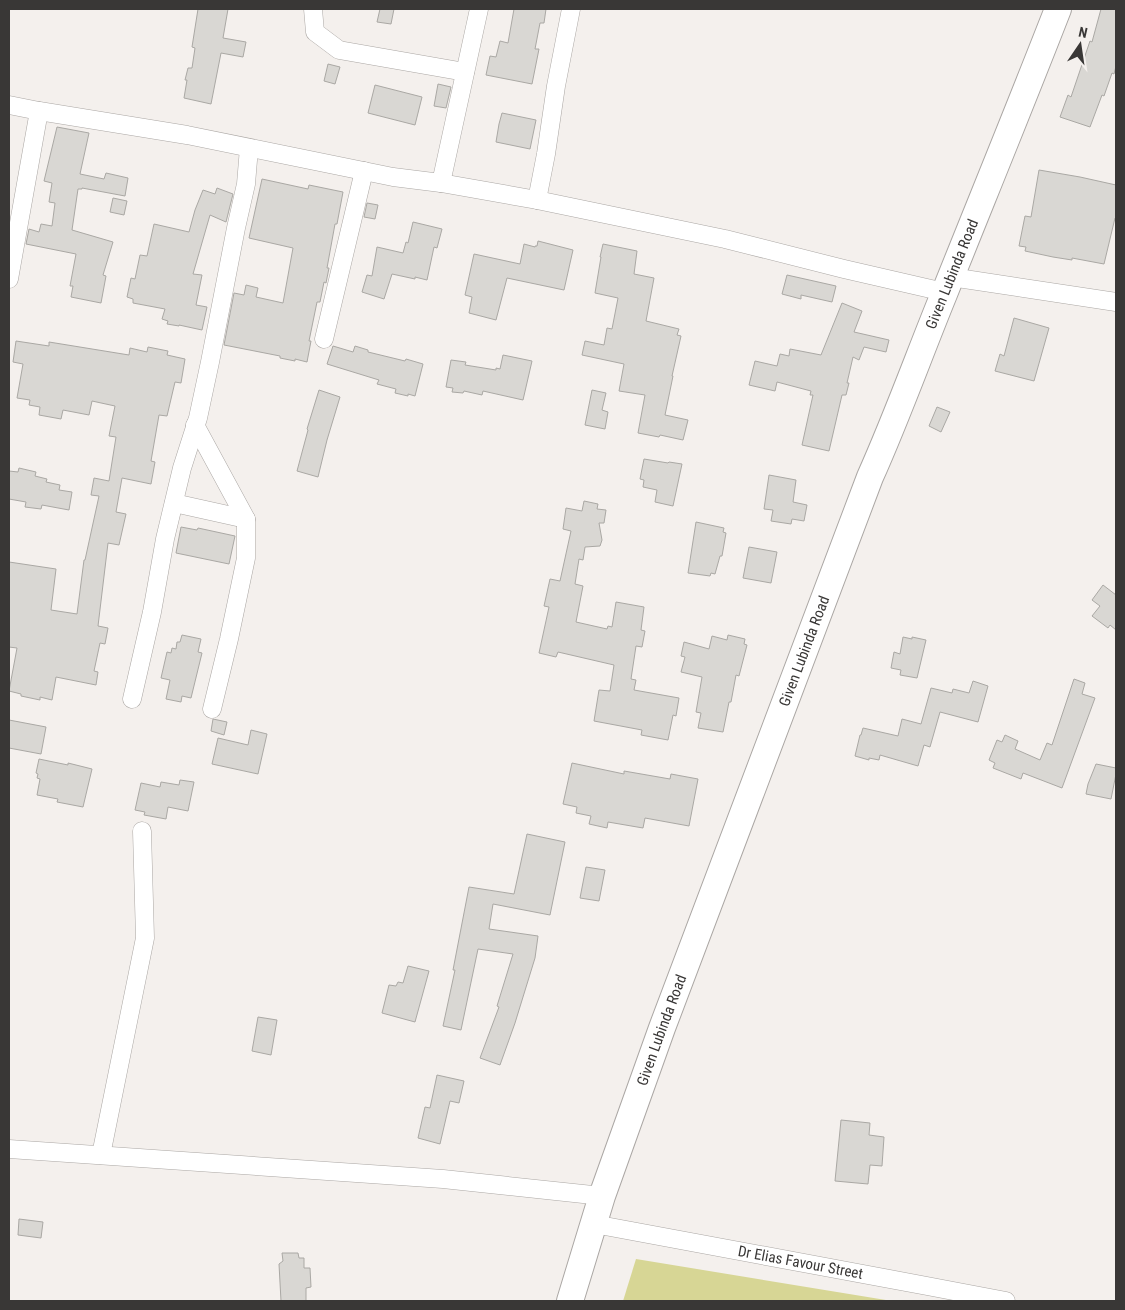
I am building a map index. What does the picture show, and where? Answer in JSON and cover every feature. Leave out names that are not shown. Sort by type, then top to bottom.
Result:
[{"type":"street","points":[[314,9],[315,32],[339,50],[465,72]]},
{"type":"street","points":[[441,183],[479,9]]},
{"type":"street","points":[[537,200],[571,9]]},
{"type":"street","name":"Given Lubinda Road","points":[[570,1301],[602,1196],[662,1028],[757,774],[870,477],[1058,9]]},
{"type":"street","points":[[9,104],[187,135],[393,178],[441,183],[537,200],[725,239],[844,269],[948,285],[1116,302]]},
{"type":"street","points":[[9,279],[39,110]]},
{"type":"street","points":[[132,699],[182,468],[195,425],[210,362],[246,184],[249,148]]},
{"type":"street","points":[[324,339],[364,171]]},
{"type":"street","points":[[195,425],[246,519],[246,558],[212,709]]},
{"type":"street","points":[[174,503],[246,519]]},
{"type":"street","points":[[101,1155],[145,938],[142,831]]},
{"type":"street","points":[[9,1149],[443,1178],[602,1196]]},
{"type":"street","name":"Dr Elias Favour Street","points":[[594,1224],[1006,1301]]},
{"type":"shaded area","points":[[636,1259],[892,1301],[623,1301]]},
{"type":"building","points":[[198,9],[228,9],[223,38],[246,42],[243,57],[221,53],[211,104],[184,98],[188,68],[192,68],[195,48],[192,47]]},
{"type":"building","points":[[380,9],[394,9],[391,24],[377,22]]},
{"type":"building","points":[[514,9],[546,9],[544,23],[540,23],[535,49],[539,49],[532,84],[486,75],[490,56],[496,57],[500,41],[508,43]]},
{"type":"building","points":[[1101,9],[1116,9],[1116,66],[1104,96],[1102,95],[1090,127],[1060,117],[1068,95],[1071,97],[1090,41],[1092,42]]},
{"type":"building","points":[[328,64],[340,67],[335,84],[324,81]]},
{"type":"building","points":[[438,84],[451,87],[446,108],[434,106]]},
{"type":"building","points":[[375,85],[422,97],[415,125],[368,113]]},
{"type":"building","points":[[502,113],[536,120],[530,149],[496,142]]},
{"type":"building","points":[[57,127],[89,133],[80,174],[104,179],[106,173],[128,178],[125,196],[82,188],[78,189],[72,230],[113,242],[103,275],[106,276],[101,303],[71,297],[73,286],[70,286],[76,254],[26,244],[29,229],[39,232],[41,224],[52,226],[55,203],[49,202],[52,183],[44,181]]},
{"type":"building","points":[[1039,170],[1116,185],[1116,219],[1104,264],[1072,258],[1072,260],[1053,257],[1025,251],[1026,247],[1019,246],[1025,216],[1031,217]]},
{"type":"building","points":[[262,179],[308,189],[309,185],[343,192],[337,224],[335,224],[326,283],[324,282],[320,302],[317,302],[307,362],[224,345],[234,293],[244,295],[246,285],[258,288],[256,297],[283,303],[293,248],[249,238]]},
{"type":"building","points":[[217,188],[233,194],[226,222],[210,215],[193,274],[202,275],[196,305],[207,307],[202,330],[167,324],[168,321],[162,319],[165,309],[133,303],[133,299],[127,297],[131,278],[135,279],[140,255],[147,256],[154,224],[189,232],[203,190],[215,194]]},
{"type":"building","points":[[113,198],[127,201],[124,215],[110,212]]},
{"type":"building","points":[[367,203],[378,205],[375,219],[364,217]]},
{"type":"building","points":[[413,222],[442,229],[437,248],[434,247],[427,280],[392,274],[384,299],[362,292],[367,275],[372,276],[377,247],[403,253],[406,242],[408,243]]},
{"type":"building","points":[[538,241],[573,250],[564,290],[507,278],[496,320],[469,313],[472,297],[465,295],[474,254],[520,264],[524,244],[535,247]]},
{"type":"building","points":[[603,244],[637,251],[634,274],[654,278],[646,321],[679,329],[677,335],[681,336],[665,415],[688,420],[683,440],[638,433],[645,395],[619,391],[624,364],[582,355],[585,341],[604,345],[607,328],[612,329],[618,298],[595,293]]},
{"type":"building","points":[[787,275],[836,286],[832,302],[801,295],[801,299],[782,294]]},
{"type":"building","points":[[842,303],[862,311],[854,332],[889,340],[886,352],[864,347],[859,360],[853,357],[846,395],[842,395],[829,451],[802,445],[813,395],[810,395],[811,391],[777,382],[775,391],[749,385],[755,361],[777,366],[780,354],[789,356],[790,349],[821,355]]},
{"type":"building","points":[[1014,318],[1049,328],[1034,381],[995,371],[1000,354],[1004,356]]},
{"type":"building","points":[[16,341],[49,346],[49,342],[129,355],[130,348],[147,352],[148,347],[168,351],[167,355],[185,359],[181,383],[175,382],[167,416],[159,415],[151,461],[155,462],[151,484],[122,478],[116,512],[126,514],[119,545],[108,543],[98,626],[108,628],[105,644],[100,643],[94,671],[98,672],[96,685],[56,677],[52,700],[40,697],[40,700],[9,691],[17,648],[9,647],[9,562],[56,569],[51,610],[77,614],[84,560],[99,496],[91,495],[94,478],[109,481],[116,437],[109,436],[115,406],[92,401],[89,415],[63,410],[61,419],[39,415],[40,407],[29,405],[30,400],[17,398],[23,364],[13,362]]},
{"type":"building","points":[[333,346],[353,352],[355,346],[368,350],[368,352],[423,364],[415,396],[395,393],[396,389],[377,384],[379,380],[327,364]]},
{"type":"building","points":[[503,355],[532,361],[523,400],[483,391],[482,395],[464,391],[463,393],[452,392],[453,388],[446,387],[451,360],[466,362],[465,365],[496,370],[496,368],[500,369]]},
{"type":"building","points":[[319,390],[340,397],[318,477],[297,471]]},
{"type":"building","points":[[592,390],[606,393],[602,410],[608,412],[605,429],[585,425]]},
{"type":"building","points":[[937,407],[950,412],[941,432],[929,426]]},
{"type":"building","points":[[644,459],[682,464],[673,506],[655,502],[657,490],[643,487],[644,480],[640,479]]},
{"type":"building","points":[[19,468],[36,472],[35,476],[47,479],[46,482],[60,485],[59,490],[72,492],[69,510],[42,505],[41,509],[25,507],[26,502],[9,499],[9,471],[18,472]]},
{"type":"building","points":[[769,475],[796,480],[793,502],[807,505],[804,521],[792,519],[791,524],[771,521],[773,510],[764,509]]},
{"type":"building","points":[[584,501],[598,504],[597,509],[606,510],[604,523],[599,523],[602,540],[600,546],[585,547],[583,560],[579,559],[575,584],[583,586],[576,622],[607,629],[608,626],[612,627],[616,602],[644,607],[641,630],[645,631],[642,647],[636,646],[631,679],[636,680],[634,690],[679,698],[676,716],[673,715],[668,740],[641,735],[642,730],[594,721],[599,690],[610,691],[614,665],[558,652],[556,657],[539,653],[549,607],[544,606],[550,579],[560,581],[571,531],[563,529],[566,508],[582,511]]},
{"type":"building","points":[[696,522],[724,528],[723,532],[726,533],[722,556],[720,556],[715,574],[711,573],[710,576],[688,573]]},
{"type":"building","points":[[181,527],[197,530],[198,528],[235,536],[229,564],[176,553]]},
{"type":"building","points":[[749,547],[777,552],[771,583],[743,578]]},
{"type":"building","points":[[1103,585],[1116,595],[1116,630],[1110,625],[1108,628],[1092,616],[1100,606],[1092,600]]},
{"type":"building","points":[[182,635],[201,639],[198,652],[202,653],[191,698],[182,696],[181,702],[166,699],[170,680],[161,678],[167,652],[171,653],[172,648],[176,649],[177,642],[180,642]]},
{"type":"building","points":[[728,635],[745,639],[744,644],[747,645],[739,676],[736,675],[723,732],[698,728],[701,713],[696,712],[702,677],[681,672],[685,657],[681,656],[684,642],[709,649],[712,636],[727,640]]},
{"type":"building","points":[[903,637],[926,640],[917,678],[900,675],[901,670],[891,668],[894,652],[900,654]]},
{"type":"building","points":[[1074,679],[1085,683],[1082,694],[1095,698],[1062,788],[1023,773],[1021,779],[993,768],[995,763],[989,760],[997,740],[1002,742],[1005,735],[1018,741],[1015,749],[1040,760],[1047,743],[1052,745]]},
{"type":"building","points":[[973,681],[988,686],[978,722],[940,712],[930,747],[924,745],[918,766],[880,755],[879,760],[869,758],[869,760],[855,756],[863,728],[898,736],[902,719],[921,724],[931,688],[952,693],[953,689],[969,693]]},
{"type":"building","points":[[213,719],[227,722],[224,735],[211,731]]},
{"type":"building","points":[[9,720],[46,727],[41,754],[9,748]]},
{"type":"building","points":[[251,730],[267,734],[258,774],[212,764],[218,738],[248,745]]},
{"type":"building","points":[[39,759],[92,769],[83,807],[57,802],[58,799],[37,795],[40,779],[37,778],[38,774],[36,773]]},
{"type":"building","points":[[572,763],[624,774],[624,771],[670,779],[671,774],[698,779],[689,826],[645,818],[643,828],[608,822],[607,828],[589,824],[591,816],[576,813],[577,807],[563,804]]},
{"type":"building","points":[[1096,764],[1116,768],[1111,799],[1086,794]]},
{"type":"building","points":[[180,780],[194,782],[188,811],[168,807],[166,819],[144,815],[145,812],[135,810],[141,783],[160,787],[161,782],[179,785]]},
{"type":"building","points":[[527,834],[565,842],[550,915],[493,904],[489,929],[538,936],[535,958],[500,1065],[480,1058],[499,1007],[497,1006],[513,954],[478,949],[461,1030],[443,1026],[469,887],[514,894]]},
{"type":"building","points":[[586,867],[605,870],[599,901],[580,898]]},
{"type":"building","points":[[408,966],[429,971],[415,1022],[382,1013],[389,985],[396,986],[398,982],[403,983]]},
{"type":"building","points":[[258,1017],[277,1020],[271,1055],[252,1051]]},
{"type":"building","points":[[437,1075],[464,1081],[459,1103],[450,1101],[440,1144],[418,1138],[425,1107],[430,1108]]},
{"type":"building","points":[[841,1120],[870,1123],[869,1135],[884,1137],[882,1166],[870,1165],[868,1184],[835,1181]]},
{"type":"building","points":[[19,1219],[43,1222],[41,1238],[18,1235]]},
{"type":"building","points":[[282,1253],[298,1253],[299,1258],[304,1258],[304,1268],[310,1268],[311,1287],[306,1288],[306,1301],[281,1301],[279,1264],[283,1261]]}]
